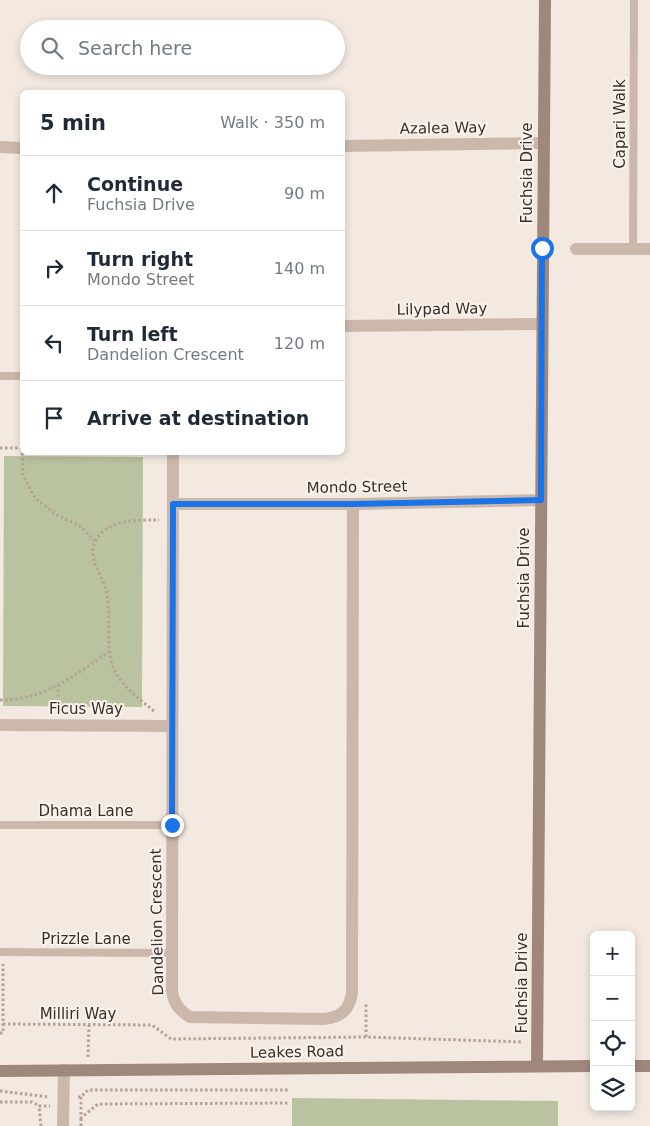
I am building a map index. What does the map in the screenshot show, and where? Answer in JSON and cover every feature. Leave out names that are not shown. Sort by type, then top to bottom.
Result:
[{"type":"street","name":"Fuchsia Drive","points":[[537,1066],[545,0]]},
{"type":"street","name":"Azalea Way","points":[[345,146],[543,144]]},
{"type":"street","points":[[0,148],[20,148]]},
{"type":"street","points":[[576,248],[650,249]]},
{"type":"street","name":"Lilypad Way","points":[[345,326],[542,324]]},
{"type":"street","name":"Dandelion Crescent","points":[[173,455],[172,991],[174,1001],[180,1011],[190,1017],[324,1019],[343,1014],[350,1005],[352,993],[353,504]]},
{"type":"street","name":"Mondo Street","points":[[173,504],[353,504],[541,500]]},
{"type":"street","name":"Ficus Way","points":[[0,725],[172,726]]},
{"type":"street","name":"Leakes Road","points":[[0,1071],[590,1066]]},
{"type":"street","points":[[635,1066],[650,1066]]},
{"type":"street","points":[[63,1126],[64,1070]]},
{"type":"lane","name":"Capari Walk","points":[[633,248],[634,0]]},
{"type":"lane","points":[[0,376],[20,376]]},
{"type":"lane","name":"Dhama Lane","points":[[0,825],[172,825]]},
{"type":"lane","name":"Prizzle Lane","points":[[2,952],[172,952]]},
{"type":"path","points":[[0,448],[20,448]]},
{"type":"path","points":[[22,455],[23,475],[35,498],[57,515],[80,526],[96,541]]},
{"type":"path","points":[[172,726],[128,691],[113,666],[110,651],[111,620],[106,590],[94,563],[96,541],[109,526],[133,520],[173,520]]},
{"type":"path","points":[[0,700],[21,700],[32,694],[58,686],[110,651]]},
{"type":"path","points":[[58,686],[58,725]]},
{"type":"path","points":[[0,1033],[3,1033],[2,952]]},
{"type":"path","name":"Milliri Way","points":[[3,1024],[152,1025],[171,1039],[366,1037],[538,1042]]},
{"type":"path","points":[[0,1091],[64,1098],[81,1097],[88,1090],[289,1090]]},
{"type":"path","points":[[81,1097],[81,1126]]},
{"type":"path","points":[[0,1102],[32,1102],[38,1106]]},
{"type":"path","points":[[81,1118],[98,1104],[288,1103]]},
{"type":"green space","points":[[4,456],[143,457],[142,707],[3,706]]},
{"type":"green space","points":[[292,1098],[558,1101],[558,1126],[292,1126]]},
{"type":"route","points":[[172,825],[173,504],[353,504],[541,500],[542,248]]}]
